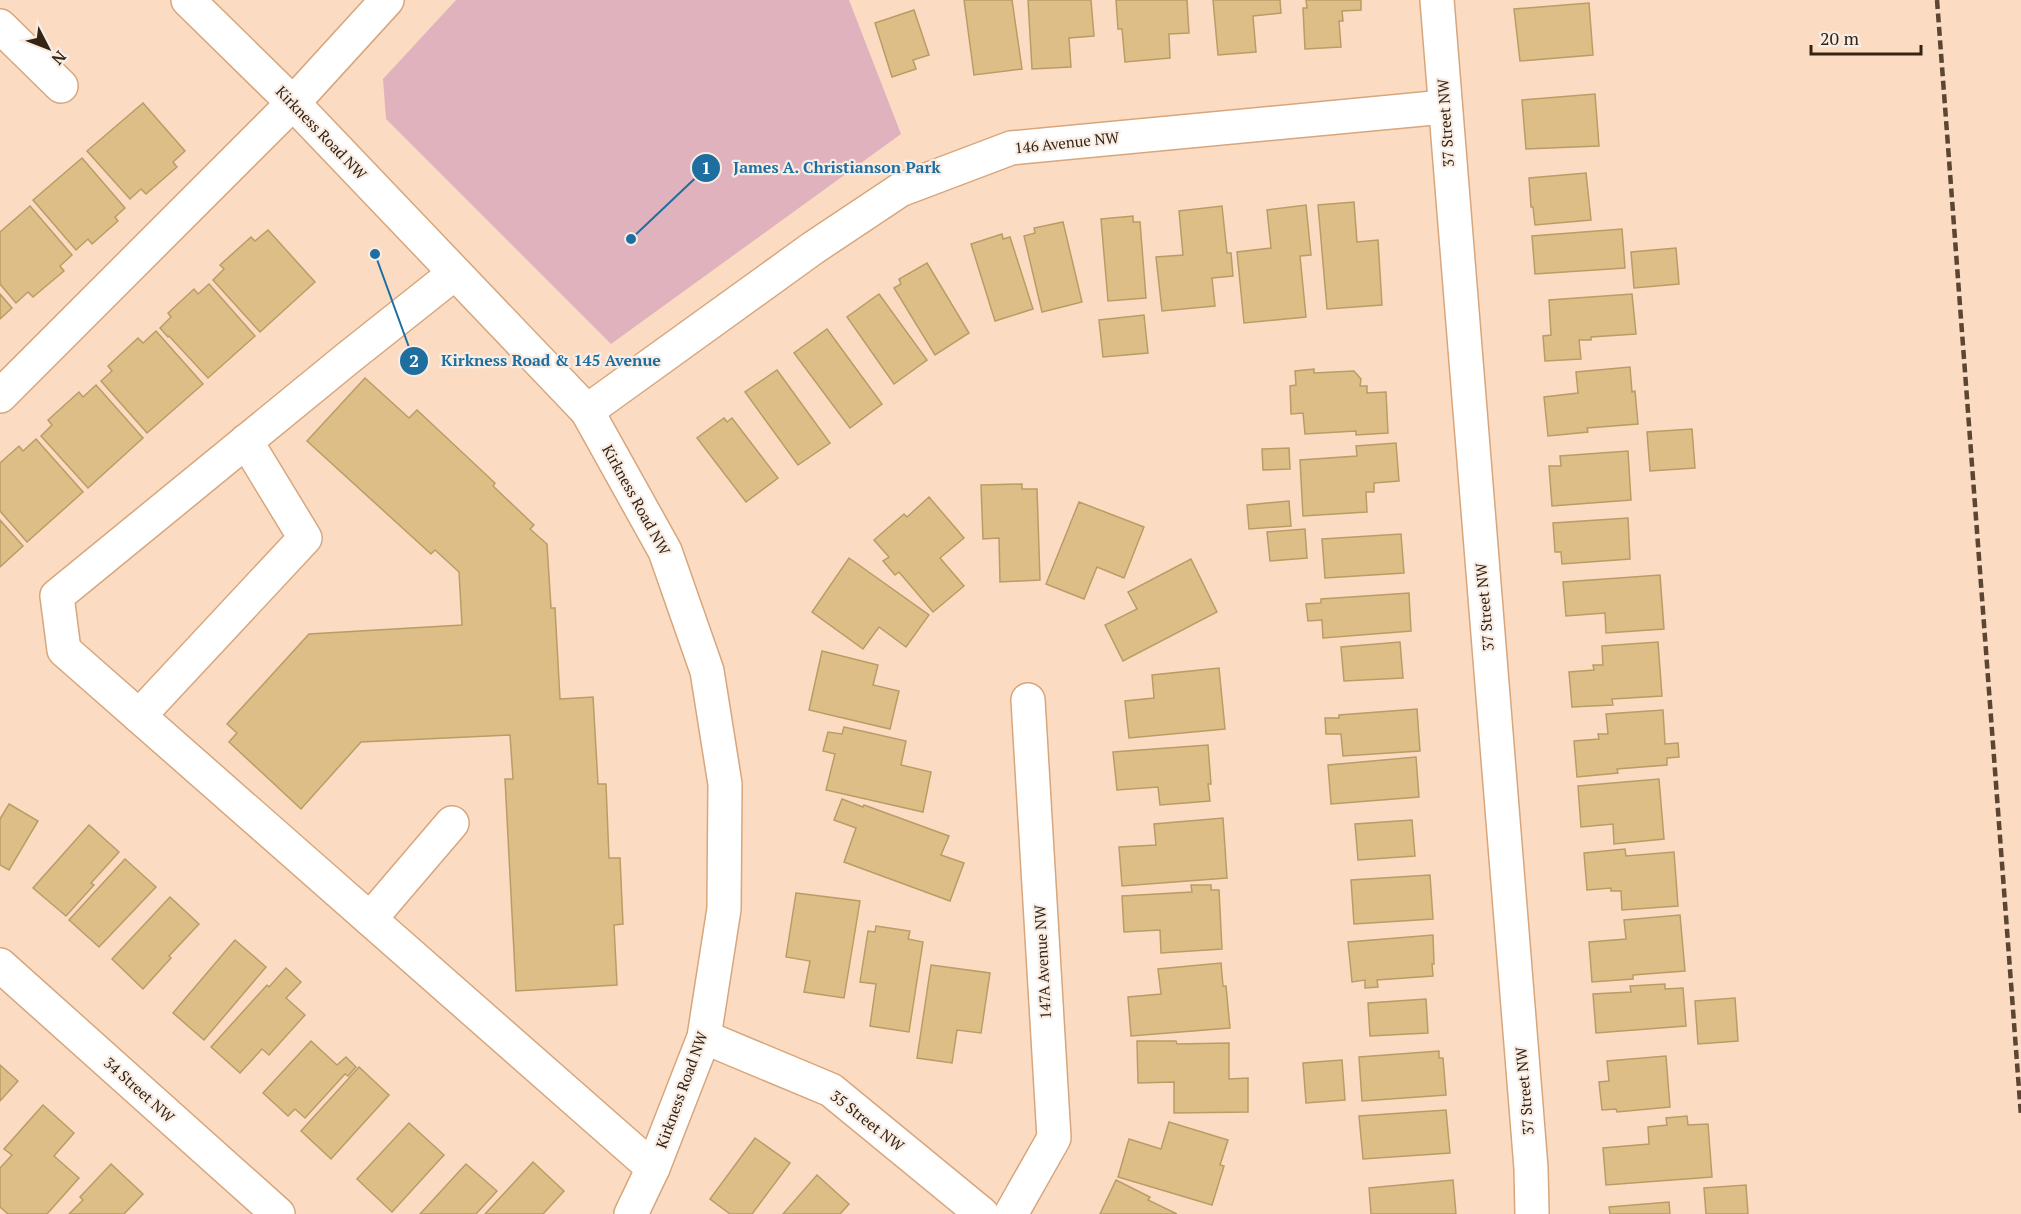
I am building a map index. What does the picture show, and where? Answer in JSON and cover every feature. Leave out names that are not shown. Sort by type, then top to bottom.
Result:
[{"type":"street","name":"Kirkness Road NW","points":[[188,0],[293,104],[587,411],[666,551],[707,671],[725,784],[724,897],[704,1037],[653,1168],[631,1214]]},
{"type":"street","points":[[0,396],[293,104],[387,0]]},
{"type":"street","name":"37 Street NW","points":[[1437,0],[1530,1156],[1532,1214]]},
{"type":"street","points":[[0,26],[61,86]]},
{"type":"street","name":"146 Avenue NW","points":[[587,411],[813,248],[900,190],[1011,148],[1444,107]]},
{"type":"street","points":[[455,273],[57,596],[64,650],[653,1168]]},
{"type":"street","points":[[140,716],[305,538],[246,441]]},
{"type":"street","name":"147A Avenue NW","points":[[1011,1214],[1054,1138],[1028,700]]},
{"type":"street","points":[[370,919],[452,823]]},
{"type":"street","name":"34 Street NW","points":[[0,965],[278,1214]]},
{"type":"street","name":"35 Street NW","points":[[704,1037],[831,1090],[982,1214]]},
{"type":"shaded area","points":[[456,0],[849,0],[901,134],[611,344],[386,119],[383,79]]},
{"type":"building","points":[[964,0],[1012,0],[1022,69],[974,75]]},
{"type":"building","points":[[1028,0],[1091,0],[1094,36],[1069,38],[1071,67],[1032,69]]},
{"type":"building","points":[[1116,0],[1187,0],[1189,33],[1169,34],[1170,58],[1125,62],[1122,29],[1118,29]]},
{"type":"building","points":[[1213,0],[1280,0],[1281,13],[1253,16],[1256,52],[1218,55]]},
{"type":"building","points":[[1306,0],[1361,0],[1361,10],[1342,11],[1343,21],[1339,21],[1341,47],[1305,49],[1303,8],[1307,8]]},
{"type":"building","points":[[1589,3],[1593,55],[1520,61],[1514,9]]},
{"type":"building","points":[[914,10],[929,55],[913,60],[916,69],[892,77],[875,23]]},
{"type":"building","points":[[1595,94],[1599,146],[1526,149],[1522,100]]},
{"type":"building","points":[[143,103],[185,151],[173,162],[177,167],[146,194],[141,189],[130,199],[87,151]]},
{"type":"building","points":[[82,158],[125,208],[115,217],[118,221],[92,244],[88,239],[76,250],[33,200]]},
{"type":"building","points":[[1586,173],[1591,220],[1535,225],[1529,178]]},
{"type":"building","points":[[1354,202],[1357,242],[1378,240],[1382,305],[1327,309],[1318,205]]},
{"type":"building","points":[[1306,205],[1311,255],[1300,256],[1306,317],[1244,323],[1237,252],[1271,248],[1267,210]]},
{"type":"building","points":[[30,206],[72,255],[60,266],[64,271],[33,297],[28,292],[16,303],[0,284],[0,232]]},
{"type":"building","points":[[1222,206],[1227,253],[1231,253],[1233,276],[1212,278],[1215,306],[1162,311],[1156,257],[1183,255],[1179,211]]},
{"type":"building","points":[[1133,216],[1133,222],[1140,222],[1146,298],[1108,301],[1101,219]]},
{"type":"building","points":[[1063,222],[1082,302],[1042,312],[1024,236],[1035,233],[1034,228]]},
{"type":"building","points":[[1622,229],[1625,268],[1535,274],[1532,236]]},
{"type":"building","points":[[268,230],[315,282],[260,332],[213,280],[224,269],[220,265],[251,237],[255,241]]},
{"type":"building","points":[[1002,234],[1003,239],[1010,237],[1033,309],[995,321],[971,244]]},
{"type":"building","points":[[1676,248],[1679,284],[1634,288],[1631,252]]},
{"type":"building","points":[[927,263],[969,333],[935,355],[894,288],[901,284],[899,279]]},
{"type":"building","points":[[209,284],[255,336],[208,378],[160,328],[171,317],[168,313],[194,289],[198,294]]},
{"type":"building","points":[[0,294],[12,308],[0,319]]},
{"type":"building","points":[[879,294],[927,360],[894,384],[847,317]]},
{"type":"building","points":[[1632,294],[1636,334],[1579,340],[1581,359],[1545,361],[1543,336],[1551,335],[1549,300]]},
{"type":"building","points":[[1144,315],[1148,353],[1103,357],[1099,320]]},
{"type":"building","points":[[827,329],[882,404],[850,428],[794,353]]},
{"type":"building","points":[[156,331],[203,384],[147,433],[101,381],[112,371],[108,366],[138,338],[143,343]]},
{"type":"building","points":[[1630,367],[1638,424],[1587,428],[1588,432],[1548,436],[1544,397],[1578,393],[1576,372]]},
{"type":"building","points":[[1314,369],[1314,373],[1354,371],[1361,379],[1360,386],[1367,386],[1367,393],[1386,392],[1388,433],[1356,435],[1356,431],[1305,434],[1303,413],[1291,414],[1290,386],[1296,385],[1295,371]]},
{"type":"building","points":[[777,370],[830,443],[798,465],[745,392]]},
{"type":"building","points":[[365,378],[409,418],[417,410],[495,483],[493,486],[534,525],[530,529],[547,544],[551,608],[555,608],[560,699],[593,697],[598,784],[606,784],[609,858],[620,858],[623,924],[614,925],[617,985],[516,991],[505,779],[513,779],[510,735],[361,742],[301,809],[229,742],[237,733],[227,724],[309,634],[462,625],[459,572],[435,550],[431,554],[307,441]]},
{"type":"building","points":[[96,385],[143,438],[88,488],[41,436],[52,425],[48,420],[79,392],[83,397]]},
{"type":"building","points":[[724,418],[727,422],[732,418],[778,478],[746,502],[697,438]]},
{"type":"building","points":[[1692,429],[1695,468],[1650,471],[1647,432]]},
{"type":"building","points":[[36,439],[83,492],[27,542],[0,511],[0,463],[19,446],[23,451]]},
{"type":"building","points":[[1396,443],[1399,481],[1374,483],[1374,492],[1366,492],[1367,512],[1303,516],[1300,460],[1357,456],[1356,446]]},
{"type":"building","points":[[1289,448],[1290,469],[1263,470],[1262,449]]},
{"type":"building","points":[[1628,451],[1631,500],[1552,506],[1549,466],[1561,466],[1560,456]]},
{"type":"building","points":[[1022,484],[1022,489],[1037,489],[1040,580],[1000,582],[999,538],[983,539],[981,485]]},
{"type":"building","points":[[929,497],[964,538],[940,558],[964,586],[933,612],[899,572],[895,575],[883,561],[889,557],[874,540],[904,514],[907,517]]},
{"type":"building","points":[[1289,501],[1291,526],[1249,529],[1247,505]]},
{"type":"building","points":[[1079,502],[1144,527],[1124,578],[1097,567],[1084,599],[1046,584]]},
{"type":"building","points":[[1628,518],[1630,559],[1562,564],[1561,552],[1555,552],[1553,523]]},
{"type":"building","points":[[0,520],[23,546],[0,567]]},
{"type":"building","points":[[1305,529],[1307,558],[1270,561],[1267,532]]},
{"type":"building","points":[[1401,534],[1404,573],[1325,578],[1322,539]]},
{"type":"building","points":[[849,558],[929,615],[906,647],[879,627],[863,649],[812,612]]},
{"type":"building","points":[[1191,559],[1217,612],[1123,661],[1105,625],[1137,609],[1128,592]]},
{"type":"building","points":[[1660,575],[1664,629],[1606,633],[1605,613],[1566,616],[1563,582]]},
{"type":"building","points":[[1409,593],[1411,631],[1323,638],[1322,620],[1308,621],[1306,604],[1321,603],[1321,599]]},
{"type":"building","points":[[1400,642],[1403,678],[1344,681],[1341,647]]},
{"type":"building","points":[[1658,642],[1662,696],[1612,699],[1613,705],[1572,707],[1569,672],[1594,670],[1593,665],[1603,665],[1602,646]]},
{"type":"building","points":[[822,651],[878,665],[873,685],[899,691],[890,729],[809,710]]},
{"type":"building","points":[[1219,668],[1225,729],[1129,738],[1125,701],[1154,698],[1152,675]]},
{"type":"building","points":[[1417,709],[1420,751],[1343,756],[1341,734],[1326,734],[1325,718]]},
{"type":"building","points":[[1663,710],[1665,744],[1678,743],[1679,757],[1667,758],[1667,765],[1617,769],[1618,773],[1577,777],[1574,741],[1599,739],[1598,734],[1608,734],[1606,714]]},
{"type":"building","points":[[844,727],[906,741],[901,765],[931,772],[923,812],[826,790],[835,754],[823,751],[828,732],[842,734]]},
{"type":"building","points":[[1208,745],[1210,801],[1160,805],[1158,787],[1117,790],[1113,752]]},
{"type":"building","points":[[1416,757],[1419,797],[1331,804],[1328,765]]},
{"type":"building","points":[[1659,779],[1664,839],[1614,844],[1613,824],[1581,827],[1578,786]]},
{"type":"building","points":[[842,799],[949,836],[941,855],[964,863],[950,901],[844,862],[856,828],[834,820]]},
{"type":"building","points":[[9,804],[38,821],[9,870],[0,865],[0,819]]},
{"type":"building","points":[[1223,818],[1227,878],[1122,886],[1119,847],[1156,845],[1154,824]]},
{"type":"building","points":[[1412,820],[1415,856],[1358,860],[1355,824]]},
{"type":"building","points":[[89,825],[119,852],[66,916],[33,888]]},
{"type":"building","points":[[1625,849],[1626,856],[1674,852],[1678,906],[1622,910],[1621,891],[1611,891],[1611,888],[1587,890],[1584,853]]},
{"type":"building","points":[[125,859],[156,887],[99,947],[69,920]]},
{"type":"building","points":[[1430,875],[1433,919],[1354,924],[1351,880]]},
{"type":"building","points":[[1191,885],[1211,885],[1211,890],[1219,890],[1222,949],[1161,953],[1160,930],[1124,932],[1122,896],[1192,892]]},
{"type":"building","points":[[796,893],[860,901],[844,998],[804,992],[810,961],[786,957]]},
{"type":"building","points":[[170,897],[199,924],[169,956],[171,958],[143,989],[112,959]]},
{"type":"building","points":[[1680,915],[1685,971],[1633,975],[1633,979],[1592,982],[1589,942],[1626,939],[1624,920]]},
{"type":"building","points":[[876,926],[910,931],[908,939],[923,942],[909,1032],[870,1026],[876,984],[860,982],[868,931],[875,932]]},
{"type":"building","points":[[1433,935],[1433,976],[1377,980],[1378,987],[1365,988],[1365,980],[1352,982],[1348,942]]},
{"type":"building","points":[[235,940],[266,967],[204,1040],[173,1013]]},
{"type":"building","points":[[1221,963],[1230,1028],[1131,1036],[1128,997],[1161,994],[1158,969]]},
{"type":"building","points":[[931,965],[990,973],[981,1033],[957,1030],[952,1063],[917,1058]]},
{"type":"building","points":[[286,968],[301,982],[286,998],[305,1015],[269,1055],[262,1049],[240,1073],[211,1047],[267,985],[269,987]]},
{"type":"building","points":[[1665,984],[1665,989],[1683,988],[1686,1026],[1596,1033],[1593,994],[1631,992],[1630,986]]},
{"type":"building","points":[[1735,998],[1738,1041],[1698,1044],[1695,1001]]},
{"type":"building","points":[[1426,999],[1428,1033],[1370,1036],[1368,1003]]},
{"type":"building","points":[[311,1041],[337,1065],[346,1057],[356,1067],[348,1076],[345,1074],[305,1118],[295,1109],[288,1116],[263,1093]]},
{"type":"building","points":[[1137,1041],[1176,1041],[1177,1044],[1229,1043],[1229,1079],[1248,1078],[1248,1112],[1174,1113],[1174,1082],[1138,1083]]},
{"type":"building","points":[[1439,1051],[1439,1058],[1443,1058],[1446,1095],[1362,1101],[1359,1057]]},
{"type":"building","points":[[1666,1056],[1670,1107],[1617,1112],[1616,1109],[1602,1110],[1599,1082],[1609,1081],[1607,1061]]},
{"type":"building","points":[[1342,1060],[1345,1100],[1306,1103],[1303,1063]]},
{"type":"building","points":[[0,1065],[18,1081],[0,1101]]},
{"type":"building","points":[[359,1067],[389,1095],[331,1159],[301,1131]]},
{"type":"building","points":[[43,1105],[74,1133],[54,1156],[79,1178],[47,1214],[8,1214],[0,1207],[0,1168],[12,1155],[4,1149]]},
{"type":"building","points":[[1446,1110],[1450,1153],[1363,1159],[1359,1116]]},
{"type":"building","points":[[1687,1116],[1688,1125],[1708,1124],[1712,1177],[1606,1185],[1603,1148],[1649,1144],[1648,1127],[1667,1125],[1666,1118]]},
{"type":"building","points":[[1169,1122],[1228,1140],[1220,1165],[1224,1166],[1212,1205],[1118,1177],[1129,1139],[1161,1149]]},
{"type":"building","points":[[409,1123],[444,1155],[392,1212],[357,1179]]},
{"type":"building","points":[[755,1138],[790,1163],[752,1214],[730,1214],[710,1199]]},
{"type":"building","points":[[533,1162],[564,1191],[543,1214],[485,1214]]},
{"type":"building","points":[[111,1164],[143,1194],[124,1214],[69,1214],[83,1200],[80,1197]]},
{"type":"building","points":[[466,1164],[497,1191],[476,1214],[420,1214]]},
{"type":"building","points":[[817,1175],[849,1204],[840,1214],[783,1214]]},
{"type":"building","points":[[1116,1180],[1150,1197],[1148,1200],[1177,1214],[1100,1214]]},
{"type":"building","points":[[1453,1180],[1456,1214],[1371,1214],[1369,1188]]},
{"type":"building","points":[[1746,1185],[1748,1214],[1706,1214],[1704,1188]]},
{"type":"building","points":[[1669,1202],[1670,1214],[1610,1214],[1609,1207]]},
{"type":"railway","points":[[1937,0],[2021,1116]]},
{"type":"place","name":"James A. Christianson Park","points":[[631,239]]},
{"type":"place","name":"Kirkness Road & 145 Avenue","points":[[375,254]]}]
